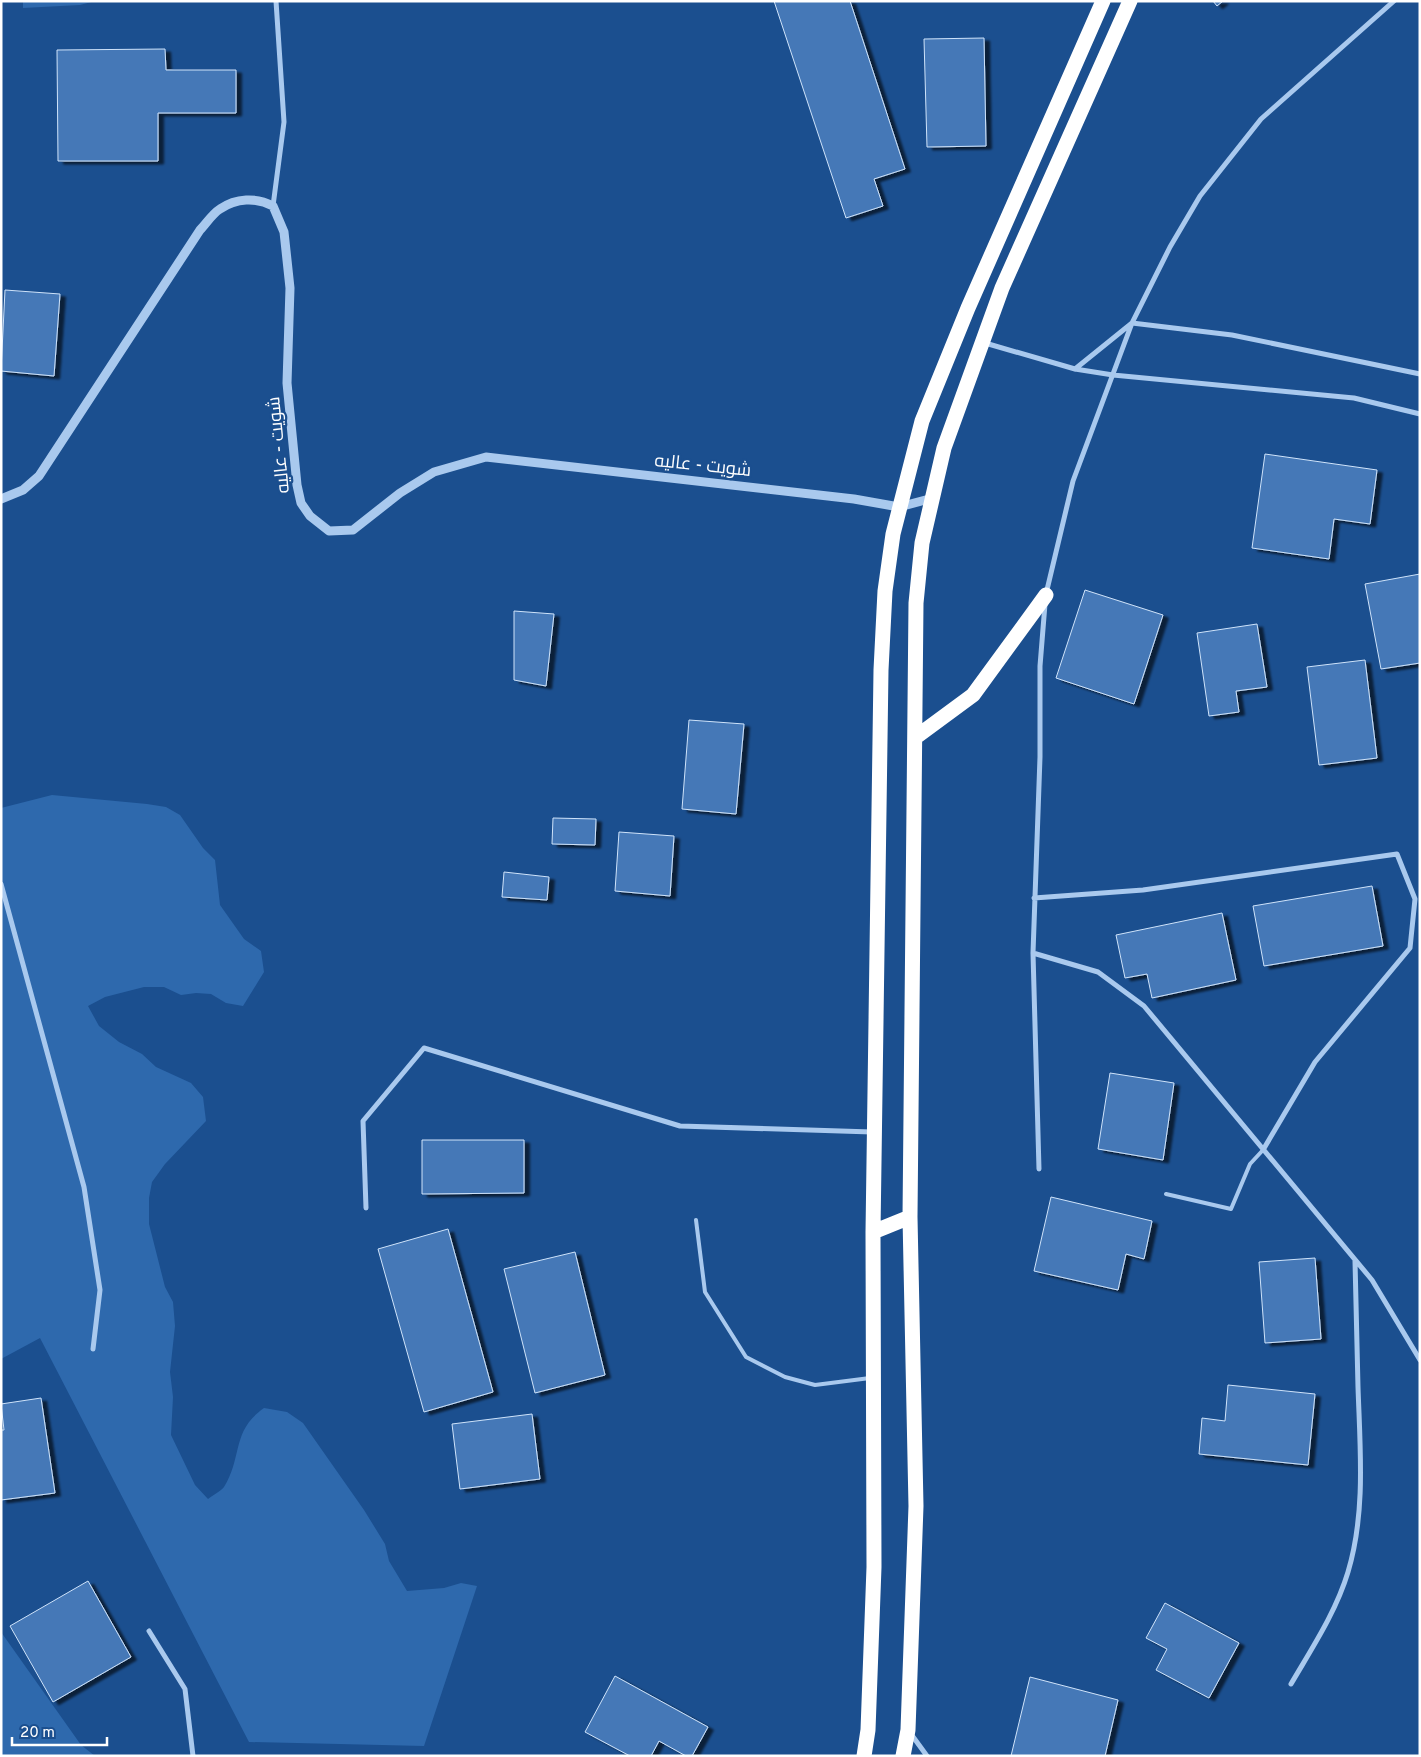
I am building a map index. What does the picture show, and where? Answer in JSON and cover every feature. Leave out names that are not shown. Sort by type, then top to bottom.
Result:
[{"type":"highway","points":[[864,1756],[868,1730],[874,1567],[873,1232],[881,670],[885,590],[899,507],[922,421],[968,308],[1103,1]]},
{"type":"highway","points":[[904,1756],[908,1730],[916,1506],[910,1217],[916,603],[922,543],[944,448],[1002,288],[1130,1]]},
{"type":"highway","points":[[916,737],[973,695],[1046,595]]},
{"type":"highway","points":[[873,1232],[910,1217]]},
{"type":"street","points":[[1,499],[23,490],[39,476],[200,230],[220,209],[244,199],[263,200],[273,206],[284,122],[276,1]]},
{"type":"street","points":[[1039,1169],[1033,953],[1040,757],[1040,666],[1046,595],[1073,481],[1132,323],[1170,247],[1200,196],[1246,136],[1278,102],[1394,1]]},
{"type":"street","name":"شويت - عاليه","points":[[273,206],[284,232],[289,280],[287,382],[297,485],[301,504],[310,516],[329,530],[353,530],[400,493],[434,472],[486,457],[854,499],[899,507]]},
{"type":"street","points":[[1075,369],[1132,323],[1232,335],[1420,374]]},
{"type":"street","points":[[982,343],[1075,369],[1113,375],[1354,398],[1420,414]]},
{"type":"street","points":[[899,507],[933,498]]},
{"type":"street","points":[[1034,898],[1143,890],[1397,854],[1415,899],[1410,948],[1315,1062],[1263,1150]]},
{"type":"street","points":[[1,884],[84,1187],[100,1290],[93,1349]]},
{"type":"street","points":[[1033,953],[1098,972],[1144,1006],[1372,1280],[1420,1360]]},
{"type":"street","points":[[366,1208],[363,1121],[424,1048],[680,1126],[875,1132]]},
{"type":"street","points":[[1291,1684],[1335,1606],[1348,1572],[1356,1535],[1360,1496],[1361,1447],[1356,1260]]},
{"type":"street","points":[[149,1631],[185,1689],[193,1756]]},
{"type":"street","points":[[908,1730],[926,1756]]},
{"type":"lane","points":[[1166,1194],[1231,1209],[1250,1164],[1263,1150]]},
{"type":"lane","points":[[696,1220],[706,1292],[746,1357],[785,1377],[815,1385],[874,1378]]},
{"type":"shaded area","points":[[23,1],[95,1],[80,5],[23,8]]},
{"type":"shaded area","points":[[52,795],[147,804],[166,807],[180,815],[203,848],[215,860],[220,905],[244,939],[261,951],[264,972],[243,1006],[226,1003],[211,994],[181,995],[164,987],[144,987],[105,997],[88,1006],[99,1026],[119,1042],[142,1054],[156,1067],[191,1083],[203,1097],[206,1121],[165,1164],[152,1182],[149,1198],[149,1224],[165,1287],[173,1302],[175,1326],[170,1372],[173,1397],[171,1435],[195,1485],[208,1499],[224,1487],[234,1465],[242,1435],[246,1426],[254,1417],[264,1408],[287,1412],[303,1423],[364,1510],[385,1544],[389,1561],[407,1591],[444,1588],[461,1583],[477,1586],[424,1746],[249,1742],[40,1338],[1,1359],[1,808]]},
{"type":"shaded area","points":[[1,1632],[81,1745],[95,1756],[1,1756]]},
{"type":"building","points":[[774,1],[850,1],[905,169],[874,179],[883,206],[846,218]]},
{"type":"building","points":[[1213,1],[1223,1],[1217,6]]},
{"type":"building","points":[[984,38],[986,146],[927,147],[924,39]]},
{"type":"building","points":[[165,49],[166,70],[236,70],[236,113],[158,113],[158,161],[58,161],[57,50]]},
{"type":"building","points":[[5,290],[60,294],[54,376],[1,371]]},
{"type":"building","points":[[1265,454],[1377,470],[1370,524],[1334,519],[1329,559],[1252,548]]},
{"type":"building","points":[[1420,574],[1420,663],[1381,669],[1365,584]]},
{"type":"building","points":[[1085,590],[1163,615],[1134,704],[1056,678]]},
{"type":"building","points":[[514,611],[554,614],[546,686],[514,680]]},
{"type":"building","points":[[1257,624],[1267,687],[1236,691],[1239,712],[1209,716],[1197,633]]},
{"type":"building","points":[[1365,660],[1377,758],[1319,765],[1307,667]]},
{"type":"building","points":[[689,720],[744,724],[736,814],[682,809]]},
{"type":"building","points":[[553,818],[596,819],[595,845],[552,844]]},
{"type":"building","points":[[619,832],[674,836],[670,896],[615,891]]},
{"type":"building","points":[[504,872],[549,877],[547,900],[502,897]]},
{"type":"building","points":[[1372,886],[1383,946],[1264,966],[1253,906]]},
{"type":"building","points":[[1222,913],[1236,980],[1152,998],[1147,974],[1125,978],[1116,935]]},
{"type":"building","points":[[1110,1073],[1174,1083],[1163,1160],[1098,1149]]},
{"type":"building","points":[[422,1140],[524,1140],[524,1193],[422,1194]]},
{"type":"building","points":[[1051,1197],[1152,1221],[1144,1259],[1126,1254],[1118,1290],[1034,1271]]},
{"type":"building","points":[[448,1229],[493,1392],[424,1412],[378,1249]]},
{"type":"building","points":[[575,1252],[605,1375],[535,1393],[504,1269]]},
{"type":"building","points":[[1315,1258],[1321,1339],[1265,1343],[1259,1262]]},
{"type":"building","points":[[1228,1385],[1315,1394],[1308,1465],[1199,1454],[1202,1418],[1225,1421]]},
{"type":"building","points":[[41,1398],[55,1493],[1,1500],[1,1430],[4,1430],[1,1404]]},
{"type":"building","points":[[532,1414],[540,1479],[460,1489],[452,1424]]},
{"type":"building","points":[[88,1581],[131,1657],[53,1702],[10,1626]]},
{"type":"building","points":[[1165,1603],[1239,1643],[1209,1698],[1156,1670],[1167,1649],[1146,1638]]},
{"type":"building","points":[[615,1676],[708,1727],[692,1756],[686,1756],[659,1741],[651,1756],[630,1756],[585,1732]]},
{"type":"building","points":[[1030,1677],[1118,1700],[1105,1756],[1011,1756]]}]
